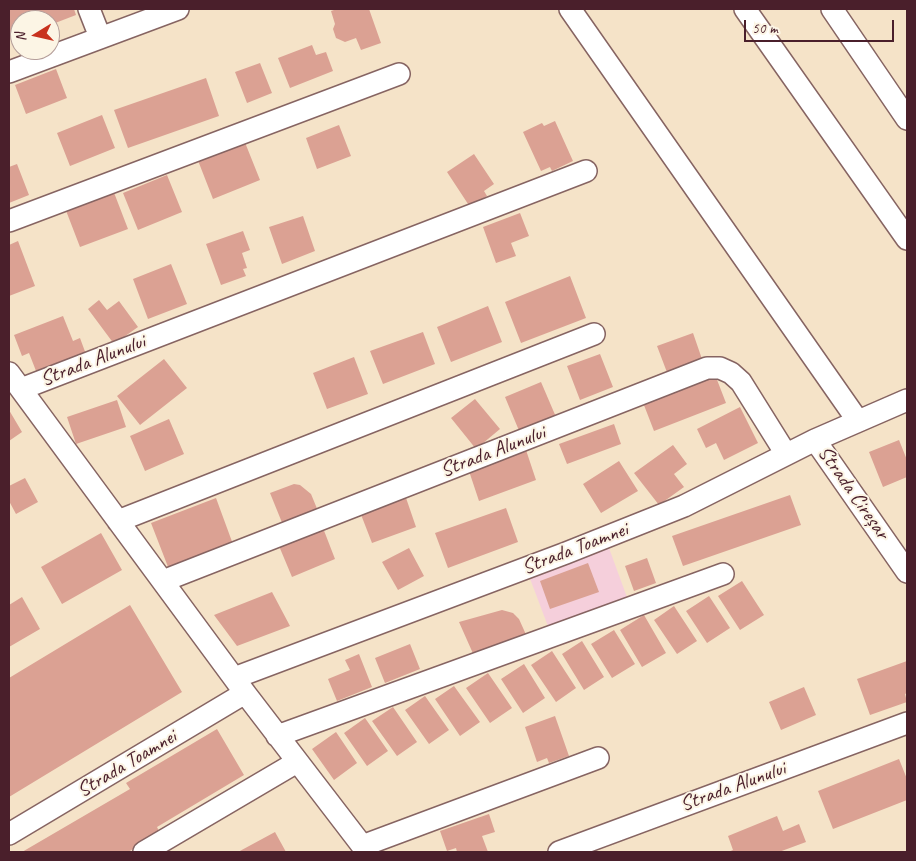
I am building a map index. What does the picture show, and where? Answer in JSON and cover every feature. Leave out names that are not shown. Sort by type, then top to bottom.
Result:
[{"type":"street","points":[[89,9],[100,37]]},
{"type":"street","points":[[9,72],[178,9]]},
{"type":"street","points":[[570,9],[858,421]]},
{"type":"street","points":[[745,9],[907,239]]},
{"type":"street","points":[[832,9],[907,119]]},
{"type":"street","points":[[9,221],[399,74]]},
{"type":"street","name":"Strada Alunului","points":[[365,849],[239,686],[15,381],[50,377],[586,172]]},
{"type":"street","points":[[118,521],[594,334]]},
{"type":"street","name":"Strada Alunului","points":[[163,581],[707,368],[720,368],[731,373],[740,382],[786,454]]},
{"type":"street","name":"Strada Toamnei","points":[[9,834],[239,686],[684,506],[815,440],[907,400]]},
{"type":"street","name":"Strada Cireșar","points":[[815,440],[907,572]]},
{"type":"street","points":[[277,736],[724,574]]},
{"type":"street","name":"Strada Alunului","points":[[559,852],[907,723]]},
{"type":"street","points":[[365,849],[598,758]]},
{"type":"street","points":[[144,852],[297,762]]},
{"type":"shaded area","points":[[609,548],[628,600],[549,629],[529,576]]},
{"type":"building","points":[[9,9],[74,9],[76,15],[60,21],[60,10],[10,10],[9,40]]},
{"type":"building","points":[[337,9],[369,9],[381,43],[361,50],[356,38],[345,42],[336,38],[333,29],[335,24],[331,11]]},
{"type":"building","points":[[312,45],[316,55],[326,52],[333,71],[290,88],[278,58]]},
{"type":"building","points":[[260,63],[272,93],[247,103],[235,72]]},
{"type":"building","points":[[56,69],[67,98],[26,114],[15,85]]},
{"type":"building","points":[[206,78],[219,116],[128,148],[114,110]]},
{"type":"building","points":[[102,115],[115,148],[70,166],[57,133]]},
{"type":"building","points":[[555,121],[573,161],[552,171],[550,167],[541,171],[523,132],[542,123],[544,126]]},
{"type":"building","points":[[339,125],[351,156],[317,169],[306,138]]},
{"type":"building","points":[[244,140],[260,180],[213,199],[197,158]]},
{"type":"building","points":[[474,154],[494,184],[484,191],[487,196],[470,207],[447,172]]},
{"type":"building","points":[[17,164],[29,195],[9,203],[9,167]]},
{"type":"building","points":[[167,175],[182,212],[138,230],[123,193]]},
{"type":"building","points":[[113,190],[128,229],[80,247],[65,208]]},
{"type":"building","points":[[520,213],[529,236],[511,243],[516,256],[496,263],[483,227]]},
{"type":"building","points":[[303,216],[315,251],[282,264],[269,227]]},
{"type":"building","points":[[243,231],[250,250],[242,253],[247,268],[243,269],[246,276],[221,285],[206,244]]},
{"type":"building","points":[[18,241],[35,286],[9,296],[9,245]]},
{"type":"building","points":[[171,264],[187,304],[148,319],[133,279]]},
{"type":"building","points":[[570,276],[586,318],[521,343],[505,302]]},
{"type":"building","points":[[99,300],[107,310],[119,301],[138,327],[114,344],[88,309]]},
{"type":"building","points":[[488,306],[502,342],[451,362],[437,327]]},
{"type":"building","points":[[63,316],[73,341],[80,338],[87,357],[38,376],[29,353],[22,356],[14,335]]},
{"type":"building","points":[[423,332],[435,364],[383,384],[370,351]]},
{"type":"building","points":[[693,333],[703,362],[668,375],[657,346]]},
{"type":"building","points":[[600,354],[613,387],[580,400],[567,366]]},
{"type":"building","points":[[354,357],[368,394],[327,409],[313,373]]},
{"type":"building","points":[[164,359],[187,388],[140,425],[117,396]]},
{"type":"building","points":[[714,372],[726,403],[654,431],[642,400]]},
{"type":"building","points":[[541,382],[556,417],[520,433],[505,397]]},
{"type":"building","points":[[475,399],[500,429],[476,449],[451,418]]},
{"type":"building","points":[[117,400],[126,427],[76,444],[67,417]]},
{"type":"building","points":[[740,407],[758,443],[724,460],[716,443],[706,448],[697,429]]},
{"type":"building","points":[[9,410],[22,432],[9,441]]},
{"type":"building","points":[[169,419],[184,454],[145,471],[130,436]]},
{"type":"building","points":[[614,424],[621,444],[567,464],[559,444]]},
{"type":"building","points":[[899,440],[907,460],[907,477],[883,487],[869,452]]},
{"type":"building","points":[[673,445],[687,464],[674,474],[684,487],[659,505],[634,473]]},
{"type":"building","points":[[526,450],[536,480],[479,501],[469,471]]},
{"type":"building","points":[[619,461],[638,491],[601,513],[583,484]]},
{"type":"building","points":[[25,478],[38,502],[16,514],[9,501],[9,486]]},
{"type":"building","points":[[294,484],[300,485],[311,494],[318,511],[283,525],[270,493]]},
{"type":"building","points":[[405,495],[416,527],[372,543],[360,512]]},
{"type":"building","points":[[790,495],[801,525],[683,566],[672,536]]},
{"type":"building","points":[[216,498],[234,547],[170,572],[151,523]]},
{"type":"building","points":[[506,508],[518,542],[448,568],[435,533]]},
{"type":"building","points":[[323,528],[335,559],[292,577],[279,546]]},
{"type":"building","points":[[101,533],[122,570],[62,604],[41,567]]},
{"type":"building","points":[[409,548],[424,576],[398,590],[382,562]]},
{"type":"building","points":[[647,558],[656,583],[634,591],[625,566]]},
{"type":"building","points":[[588,563],[599,592],[550,609],[540,581]]},
{"type":"building","points":[[742,581],[764,615],[740,630],[718,596]]},
{"type":"building","points":[[272,592],[290,626],[237,646],[214,615]]},
{"type":"building","points":[[709,596],[730,628],[707,643],[686,611]]},
{"type":"building","points":[[22,597],[40,629],[9,647],[9,605]]},
{"type":"building","points":[[130,605],[182,692],[9,797],[9,678]]},
{"type":"building","points":[[674,606],[697,641],[677,654],[654,620]]},
{"type":"building","points":[[502,610],[513,613],[519,619],[528,639],[475,658],[459,622]]},
{"type":"building","points":[[644,615],[666,653],[642,667],[620,630]]},
{"type":"building","points":[[614,630],[635,664],[612,678],[591,644]]},
{"type":"building","points":[[582,641],[604,677],[584,690],[562,654]]},
{"type":"building","points":[[410,644],[420,669],[385,683],[375,658]]},
{"type":"building","points":[[552,651],[576,688],[556,702],[531,665]]},
{"type":"building","points":[[359,654],[372,687],[337,701],[328,679],[350,670],[345,660]]},
{"type":"building","points":[[907,661],[907,693],[905,694],[907,702],[870,715],[857,679]]},
{"type":"building","points":[[524,664],[545,698],[523,713],[501,679]]},
{"type":"building","points":[[488,673],[512,708],[490,723],[466,688]]},
{"type":"building","points":[[454,686],[480,722],[460,736],[435,699]]},
{"type":"building","points":[[804,687],[816,715],[781,730],[769,702]]},
{"type":"building","points":[[425,696],[449,730],[429,744],[405,710]]},
{"type":"building","points":[[393,707],[417,742],[397,756],[372,721]]},
{"type":"building","points":[[555,716],[569,756],[549,763],[547,758],[537,762],[525,727]]},
{"type":"building","points":[[365,718],[388,751],[367,766],[344,733]]},
{"type":"building","points":[[217,729],[244,775],[157,827],[160,833],[128,852],[22,852],[130,789],[126,783]]},
{"type":"building","points":[[336,732],[357,763],[334,780],[312,749]]},
{"type":"building","points":[[899,759],[907,779],[907,800],[833,829],[818,791]]},
{"type":"building","points":[[489,814],[495,832],[482,836],[488,852],[457,852],[456,848],[447,851],[440,831]]},
{"type":"building","points":[[777,816],[783,831],[799,824],[806,842],[779,852],[728,852],[733,850],[728,836]]},
{"type":"building","points":[[275,832],[286,852],[238,852]]}]
